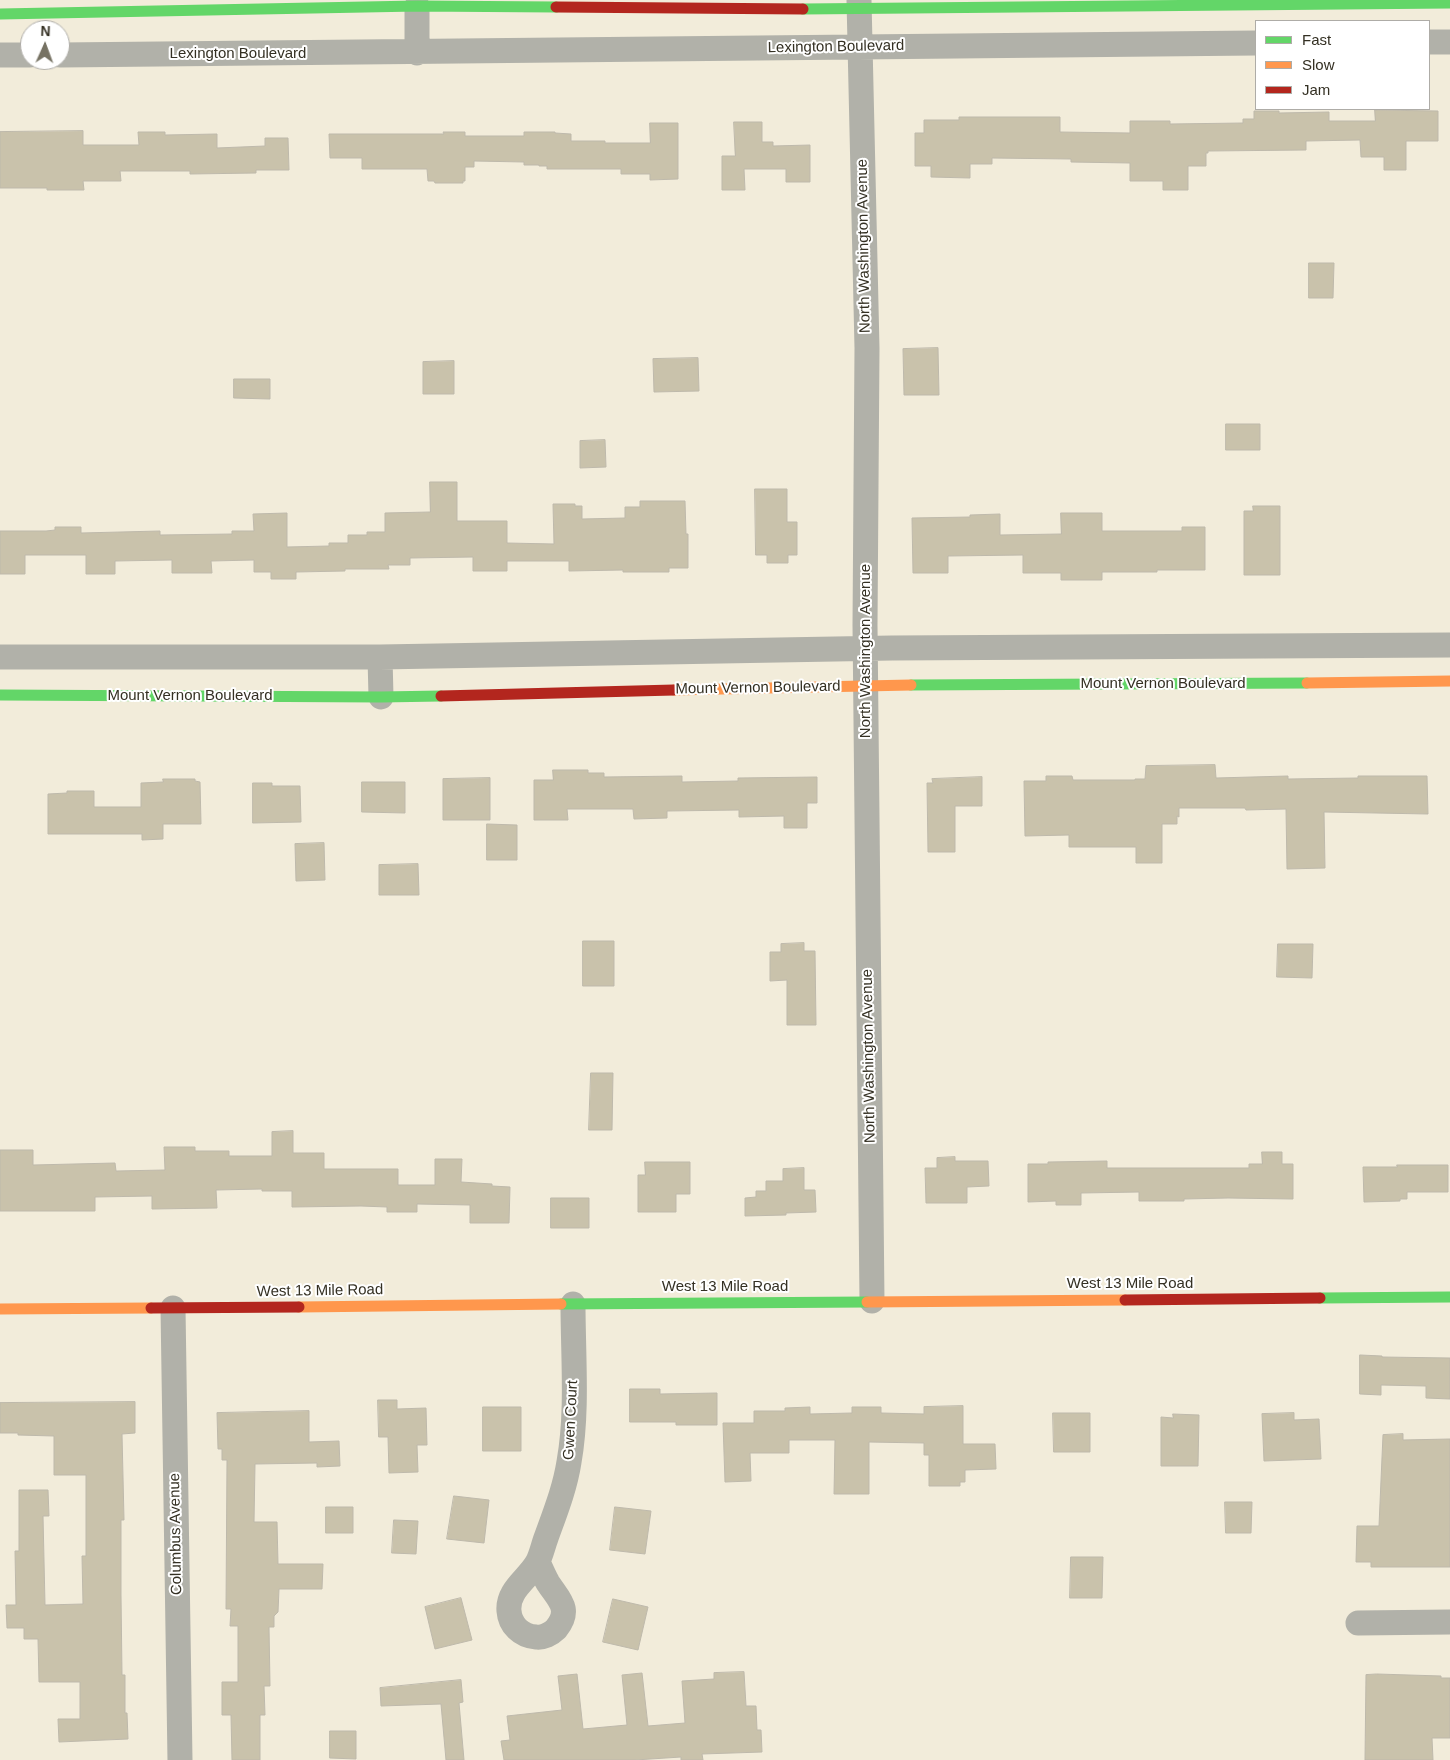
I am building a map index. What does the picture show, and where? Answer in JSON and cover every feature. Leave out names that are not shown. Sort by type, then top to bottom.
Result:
[{"type":"street","points":[[0,14],[417,6],[859,4],[1317,13],[1450,3]]},
{"type":"street","name":"North Washington Avenue","points":[[859,4],[867,348],[866,685],[872,1301]]},
{"type":"street","points":[[417,6],[417,53]]},
{"type":"street","points":[[1430,42],[1450,42]]},
{"type":"street","name":"Lexington Boulevard","points":[[70,55],[417,53],[859,46],[1255,43]]},
{"type":"street","points":[[0,55],[20,55]]},
{"type":"street","points":[[0,657],[380,658],[866,649],[1450,644]]},
{"type":"street","points":[[1315,646],[1316,683]]},
{"type":"street","points":[[380,658],[381,697]]},
{"type":"street","name":"Mount Vernon Boulevard","points":[[0,695],[381,697],[866,685],[1450,681]]},
{"type":"street","name":"West 13 Mile Road","points":[[0,1309],[1450,1297]]},
{"type":"street","name":"Gwen Court","points":[[538,1562],[562,1492],[573,1439],[573,1304]]},
{"type":"street","name":"Columbus Avenue","points":[[173,1308],[180,1760]]},
{"type":"street","points":[[1358,1623],[1450,1622]]},
{"type":"building","points":[[1375,110],[1438,111],[1438,141],[1406,141],[1406,170],[1384,170],[1384,157],[1361,157],[1360,140],[1306,141],[1306,150],[1208,151],[1206,153],[1206,166],[1188,166],[1188,190],[1163,190],[1163,181],[1130,181],[1130,163],[1071,162],[1071,159],[992,158],[992,164],[970,164],[970,178],[931,177],[931,166],[915,166],[915,133],[924,133],[924,120],[959,120],[959,117],[1060,117],[1060,132],[1130,133],[1130,121],[1170,121],[1170,124],[1243,123],[1243,119],[1254,119],[1254,111],[1279,111],[1279,113],[1329,112],[1329,121],[1375,121]]},
{"type":"building","points":[[734,122],[762,122],[762,142],[773,142],[773,146],[810,145],[810,182],[786,182],[786,169],[744,169],[745,190],[722,190],[722,156],[735,156]]},
{"type":"building","points":[[650,123],[678,123],[678,179],[650,180],[650,174],[621,174],[621,169],[547,169],[547,166],[524,165],[524,162],[474,161],[474,167],[465,167],[465,181],[463,183],[435,183],[434,181],[428,181],[427,169],[362,169],[362,158],[330,158],[329,134],[444,134],[443,132],[465,132],[465,136],[524,136],[524,132],[555,132],[571,134],[571,141],[650,143]]},
{"type":"building","points":[[83,131],[83,145],[139,145],[138,132],[165,132],[165,135],[217,134],[217,148],[265,146],[265,138],[288,138],[289,170],[256,170],[256,173],[190,174],[190,171],[120,171],[121,181],[83,181],[84,190],[0,188],[0,132]]},
{"type":"building","points":[[1309,263],[1334,263],[1333,298],[1309,298]]},
{"type":"building","points":[[938,348],[939,395],[904,395],[903,349]]},
{"type":"building","points":[[698,358],[699,391],[654,392],[653,359]]},
{"type":"building","points":[[454,361],[454,394],[423,394],[423,362]]},
{"type":"building","points":[[234,379],[270,379],[270,399],[234,398]]},
{"type":"building","points":[[1226,424],[1260,424],[1260,450],[1226,450]]},
{"type":"building","points":[[605,440],[606,467],[580,468],[580,441]]},
{"type":"building","points":[[430,482],[457,482],[457,521],[507,521],[507,543],[554,544],[553,504],[575,504],[575,506],[582,506],[582,519],[625,518],[625,507],[640,507],[640,501],[685,501],[686,534],[688,534],[688,568],[669,568],[669,572],[623,572],[623,570],[569,571],[569,561],[507,561],[507,571],[473,571],[473,557],[410,558],[410,565],[388,565],[389,569],[296,572],[296,579],[271,579],[271,572],[254,572],[254,560],[211,561],[212,573],[172,573],[172,560],[115,561],[115,574],[86,574],[86,555],[25,555],[25,574],[0,574],[0,531],[46,531],[55,530],[55,527],[81,527],[81,533],[160,531],[160,535],[232,534],[232,531],[254,531],[253,514],[287,513],[287,547],[329,546],[329,543],[348,543],[348,535],[367,535],[367,532],[385,532],[385,513],[430,512]]},
{"type":"building","points":[[755,489],[787,489],[787,522],[797,522],[797,555],[788,555],[788,563],[767,563],[767,555],[756,555]]},
{"type":"building","points":[[1253,506],[1280,506],[1280,575],[1244,575],[1244,511],[1253,511]]},
{"type":"building","points":[[1061,513],[1102,513],[1102,531],[1182,531],[1182,527],[1205,527],[1205,570],[1102,572],[1102,580],[1061,580],[1061,573],[1023,573],[1023,555],[948,556],[948,573],[913,573],[912,518],[970,517],[970,515],[1000,514],[1000,535],[1061,534]]},
{"type":"building","points":[[1215,765],[1216,778],[1288,776],[1288,779],[1427,776],[1428,814],[1324,812],[1325,868],[1287,869],[1286,809],[1179,808],[1177,824],[1162,824],[1162,863],[1136,863],[1136,847],[1069,847],[1069,835],[1025,836],[1024,781],[1046,781],[1046,776],[1072,776],[1073,780],[1135,780],[1145,779],[1146,766]]},
{"type":"building","points":[[553,770],[588,770],[588,773],[604,773],[604,777],[682,776],[682,782],[738,781],[738,778],[817,777],[817,803],[807,803],[807,828],[784,828],[784,816],[739,817],[739,810],[667,811],[667,818],[634,819],[633,809],[567,809],[568,820],[534,820],[534,780],[553,780]]},
{"type":"building","points":[[982,777],[982,806],[955,806],[955,852],[928,852],[927,783],[933,783],[932,779]]},
{"type":"building","points":[[490,778],[490,820],[443,820],[443,779]]},
{"type":"building","points":[[163,779],[195,779],[195,781],[200,782],[201,824],[163,824],[163,839],[142,840],[142,834],[48,834],[48,794],[67,793],[67,791],[94,791],[94,807],[141,807],[141,783],[163,782]]},
{"type":"building","points":[[362,782],[405,782],[405,813],[362,812]]},
{"type":"building","points":[[253,783],[272,783],[272,786],[300,786],[301,822],[253,823]]},
{"type":"building","points":[[487,824],[517,825],[517,860],[487,860]]},
{"type":"building","points":[[324,843],[325,880],[296,881],[295,844]]},
{"type":"building","points":[[418,864],[419,895],[379,895],[379,865]]},
{"type":"building","points":[[583,941],[614,941],[614,986],[583,986]]},
{"type":"building","points":[[804,943],[804,951],[815,951],[816,1025],[787,1025],[787,980],[770,981],[770,952],[781,952],[781,944]]},
{"type":"building","points":[[1278,944],[1313,944],[1312,978],[1277,977]]},
{"type":"building","points":[[591,1073],[613,1073],[612,1130],[589,1130]]},
{"type":"building","points":[[293,1131],[293,1153],[324,1153],[324,1169],[398,1169],[398,1185],[435,1185],[435,1159],[462,1159],[461,1182],[510,1187],[509,1223],[470,1223],[470,1205],[417,1204],[417,1212],[387,1212],[387,1207],[292,1207],[292,1191],[262,1191],[262,1189],[216,1190],[217,1208],[152,1209],[152,1196],[95,1197],[95,1211],[0,1211],[0,1150],[33,1150],[33,1165],[115,1163],[116,1171],[165,1170],[164,1147],[195,1147],[195,1151],[229,1151],[229,1156],[272,1156],[272,1132]]},
{"type":"building","points":[[1262,1152],[1282,1152],[1282,1164],[1293,1164],[1293,1199],[1228,1198],[1184,1199],[1184,1201],[1139,1201],[1139,1192],[1081,1193],[1081,1205],[1056,1205],[1056,1201],[1028,1202],[1028,1164],[1107,1161],[1107,1168],[1249,1168],[1249,1164],[1262,1164]]},
{"type":"building","points":[[955,1157],[955,1161],[988,1161],[989,1186],[967,1187],[967,1203],[926,1203],[925,1168],[937,1168],[937,1158]]},
{"type":"building","points":[[645,1162],[690,1162],[690,1194],[676,1194],[676,1212],[638,1212],[638,1175],[645,1175]]},
{"type":"building","points":[[1397,1165],[1448,1165],[1448,1192],[1407,1192],[1407,1199],[1400,1199],[1400,1201],[1364,1202],[1363,1167],[1397,1167]]},
{"type":"building","points":[[804,1168],[804,1190],[815,1190],[816,1212],[745,1216],[745,1198],[756,1197],[756,1191],[766,1191],[766,1181],[783,1181],[783,1169]]},
{"type":"building","points":[[551,1198],[589,1198],[589,1228],[551,1228]]},
{"type":"building","points":[[1360,1355],[1450,1358],[1450,1399],[1426,1398],[1426,1386],[1381,1385],[1381,1395],[1360,1394]]},
{"type":"building","points":[[630,1389],[660,1389],[660,1394],[717,1393],[717,1425],[676,1425],[676,1422],[630,1422]]},
{"type":"building","points":[[378,1400],[397,1400],[397,1409],[426,1408],[427,1445],[417,1445],[418,1472],[389,1473],[388,1437],[379,1437]]},
{"type":"building","points":[[135,1402],[135,1433],[122,1434],[124,1520],[121,1520],[122,1675],[125,1675],[125,1713],[127,1713],[128,1739],[59,1742],[58,1719],[80,1719],[80,1682],[39,1682],[38,1639],[24,1639],[24,1628],[7,1628],[6,1605],[16,1605],[15,1551],[19,1551],[19,1490],[48,1490],[49,1516],[43,1516],[45,1605],[83,1604],[82,1556],[86,1556],[86,1475],[54,1475],[54,1436],[0,1433],[0,1403]]},
{"type":"building","points":[[963,1406],[963,1444],[995,1444],[996,1469],[965,1470],[965,1482],[960,1482],[960,1486],[929,1486],[929,1455],[924,1455],[924,1443],[869,1442],[869,1494],[834,1494],[835,1440],[789,1440],[789,1453],[750,1453],[751,1481],[725,1482],[723,1423],[754,1423],[754,1411],[785,1411],[785,1408],[810,1407],[810,1414],[852,1413],[852,1407],[881,1407],[881,1413],[924,1414],[924,1407]]},
{"type":"building","points":[[483,1407],[521,1407],[521,1451],[483,1451]]},
{"type":"building","points":[[309,1411],[309,1442],[339,1441],[340,1466],[317,1467],[317,1463],[255,1464],[254,1522],[277,1522],[278,1564],[323,1564],[322,1589],[279,1589],[278,1612],[274,1616],[274,1627],[269,1627],[270,1686],[264,1686],[265,1715],[260,1715],[260,1760],[232,1760],[231,1715],[222,1715],[222,1682],[238,1682],[238,1626],[230,1626],[231,1609],[226,1609],[227,1460],[222,1460],[222,1449],[218,1449],[217,1413]]},
{"type":"building","points":[[1053,1413],[1090,1413],[1090,1452],[1054,1452]]},
{"type":"building","points":[[1294,1413],[1294,1420],[1319,1419],[1321,1459],[1264,1461],[1262,1414]]},
{"type":"building","points":[[1173,1414],[1199,1415],[1198,1466],[1161,1466],[1161,1417],[1173,1418]]},
{"type":"building","points":[[1403,1434],[1403,1440],[1450,1439],[1450,1567],[1371,1567],[1371,1562],[1356,1562],[1357,1526],[1379,1526],[1383,1435]]},
{"type":"building","points":[[454,1496],[489,1500],[484,1543],[447,1539]]},
{"type":"building","points":[[1225,1502],[1252,1502],[1251,1533],[1226,1533]]},
{"type":"building","points":[[326,1507],[353,1507],[353,1533],[326,1533]]},
{"type":"building","points":[[615,1507],[651,1511],[645,1554],[610,1550]]},
{"type":"building","points":[[394,1520],[418,1521],[416,1554],[392,1553]]},
{"type":"building","points":[[1071,1557],[1103,1557],[1102,1598],[1070,1598]]},
{"type":"building","points":[[461,1598],[472,1640],[435,1649],[425,1607]]},
{"type":"building","points":[[613,1599],[648,1607],[638,1650],[603,1642]]},
{"type":"building","points":[[744,1672],[746,1706],[756,1706],[757,1730],[761,1730],[762,1752],[702,1754],[703,1760],[681,1760],[681,1757],[635,1760],[504,1760],[501,1741],[510,1740],[507,1716],[562,1710],[558,1676],[577,1674],[583,1729],[627,1725],[622,1675],[642,1673],[648,1726],[685,1723],[682,1681],[714,1679],[714,1673]]},
{"type":"building","points":[[1366,1675],[1441,1676],[1441,1678],[1450,1678],[1450,1738],[1432,1738],[1433,1760],[1365,1760]]},
{"type":"building","points":[[461,1680],[463,1702],[459,1703],[464,1760],[446,1760],[441,1704],[381,1706],[380,1688]]},
{"type":"building","points":[[330,1731],[356,1731],[356,1759],[330,1758]]},
{"type":"traffic: fast","points":[[803,9],[1450,3]]},
{"type":"traffic: fast","points":[[0,14],[417,6],[556,7]]},
{"type":"traffic: fast","points":[[911,685],[1307,683]]},
{"type":"traffic: fast","points":[[0,695],[441,696]]},
{"type":"traffic: fast","points":[[1320,1298],[1450,1297]]},
{"type":"traffic: fast","points":[[561,1304],[867,1302]]},
{"type":"traffic: slow","points":[[1307,683],[1450,681]]},
{"type":"traffic: slow","points":[[674,690],[911,685]]},
{"type":"traffic: slow","points":[[867,1302],[1125,1300]]},
{"type":"traffic: slow","points":[[299,1307],[561,1304]]},
{"type":"traffic: slow","points":[[0,1309],[151,1308]]},
{"type":"traffic: jam","points":[[556,7],[803,9]]},
{"type":"traffic: jam","points":[[441,696],[674,690]]},
{"type":"traffic: jam","points":[[1125,1300],[1320,1298]]},
{"type":"traffic: jam","points":[[151,1308],[299,1307]]}]
